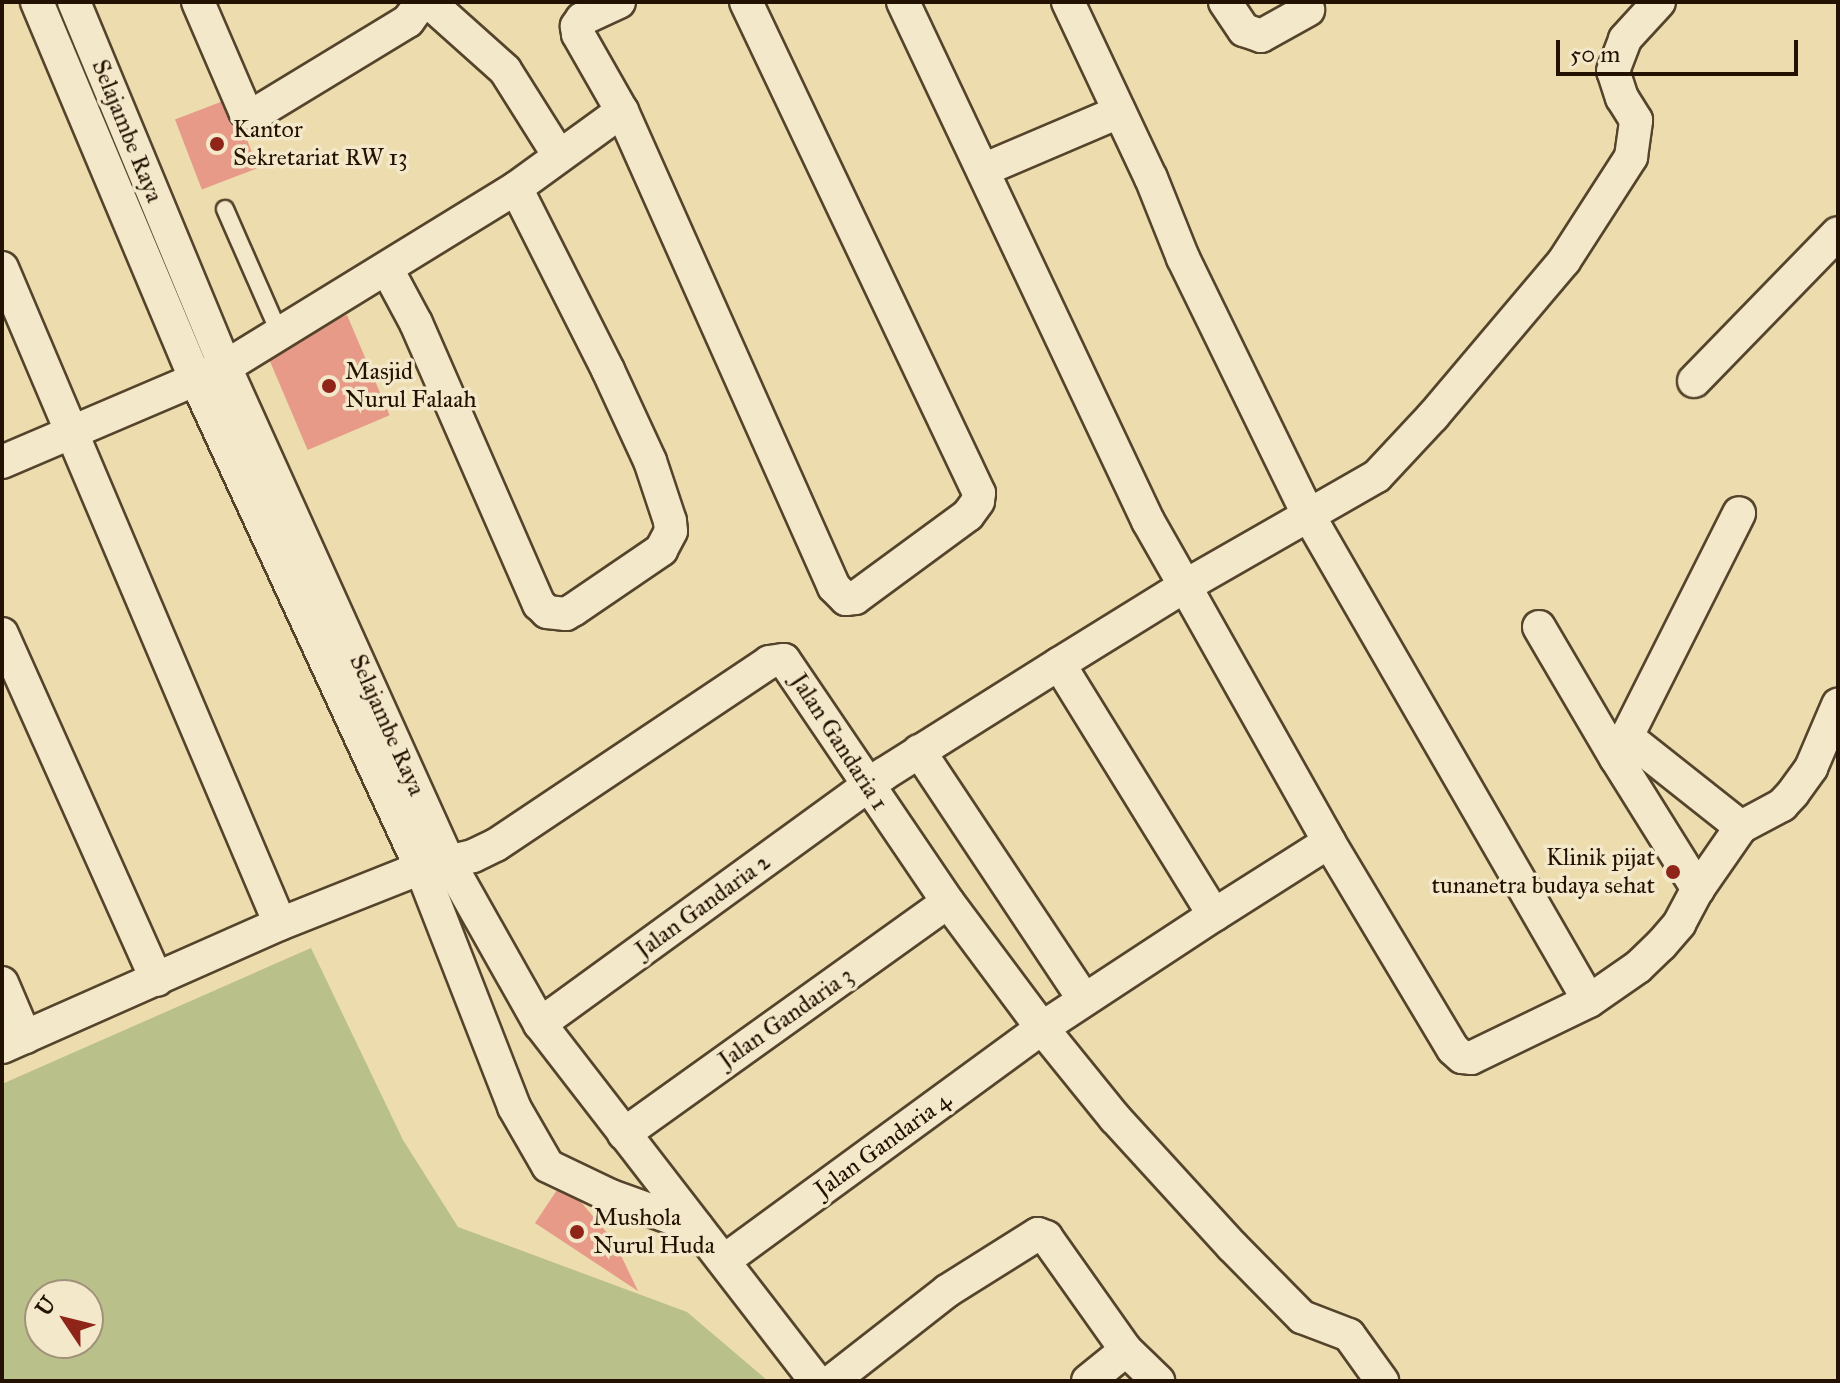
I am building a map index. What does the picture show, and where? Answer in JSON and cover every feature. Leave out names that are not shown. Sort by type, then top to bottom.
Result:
[{"type":"street","points":[[37,2],[210,374]]},
{"type":"street","name":"Selajambe Raya","points":[[74,2],[210,374],[434,864],[540,1024],[816,1381]]},
{"type":"street","points":[[198,2],[245,111],[255,114],[408,21],[422,2]]},
{"type":"street","points":[[429,2],[505,70],[589,132]]},
{"type":"street","points":[[619,2],[582,19],[577,30],[589,132],[834,587],[846,599],[862,595],[968,515],[978,501],[979,493],[746,2]]},
{"type":"street","points":[[903,2],[1148,521],[1329,842],[1457,1054],[1478,1056],[1589,1001],[1638,967],[1679,924],[1698,889],[1741,827],[1782,805],[1793,793],[1811,768],[1838,705]]},
{"type":"street","points":[[1068,2],[1215,327],[1309,516],[1589,1001]]},
{"type":"street","points":[[1225,2],[1244,30],[1261,36],[1308,10]]},
{"type":"street","name":"Jalan Gandaria 2","points":[[540,1024],[894,769],[1185,586],[1377,476],[1433,416],[1564,261],[1631,157],[1636,120],[1622,98],[1613,71],[1625,39],[1659,2]]},
{"type":"street","points":[[983,170],[1119,112]]},
{"type":"street","points":[[2,462],[210,374],[516,188],[589,132]]},
{"type":"street","points":[[387,269],[416,323],[539,604],[547,612],[566,614],[661,550],[671,531],[670,521],[650,461],[614,383],[516,188]]},
{"type":"street","points":[[1694,381],[1838,233]]},
{"type":"street","points":[[2,268],[280,924]]},
{"type":"street","points":[[1621,747],[1739,513]]},
{"type":"street","points":[[1539,627],[1621,747],[1698,889]]},
{"type":"street","points":[[2,634],[157,980]]},
{"type":"street","name":"Jalan Gandaria 1","points":[[434,864],[473,856],[496,845],[778,658],[788,663],[894,769],[948,902],[1042,1028],[1115,1118],[1251,1267],[1302,1317],[1349,1335],[1382,1381]]},
{"type":"street","points":[[1059,664],[1214,915]]},
{"type":"street","points":[[1621,747],[1741,827]]},
{"type":"street","points":[[894,769],[1084,999]]},
{"type":"street","name":"Jalan Gandaria 4","points":[[724,1261],[1042,1028],[1329,842]]},
{"type":"street","points":[[2,983],[14,1042],[280,924],[434,864],[514,1107],[548,1166],[611,1196],[697,1227]]},
{"type":"street","name":"Jalan Gandaria 3","points":[[624,1134],[948,902]]},
{"type":"street","points":[[832,1381],[947,1291],[1033,1234],[1046,1237],[1126,1350],[1158,1381]]},
{"type":"street","points":[[1088,1381],[1126,1350]]},
{"type":"lane","points":[[225,209],[280,334]]},
{"type":"green space","points":[[311,948],[403,1140],[458,1227],[687,1312],[768,1381],[2,1381],[2,1084]]},
{"type":"building","name":"Kantor Sekretariat RW 13","points":[[231,98],[258,168],[202,190],[175,120]]},
{"type":"building","name":"Masjid Nurul Falaah","points":[[347,315],[390,415],[308,450],[265,350]]},
{"type":"building","name":"Mushola Nurul Huda","points":[[563,1181],[614,1241],[638,1291],[535,1223]]},
{"type":"place","name":"Kantor Sekretariat RW 13","points":[[217,144]]},
{"type":"place","name":"Masjid Nurul Falaah","points":[[329,386]]},
{"type":"place","name":"Klinik pijat tunanetra budaya sehat","points":[[1673,872]]},
{"type":"place","name":"Mushola Nurul Huda","points":[[577,1232]]}]
